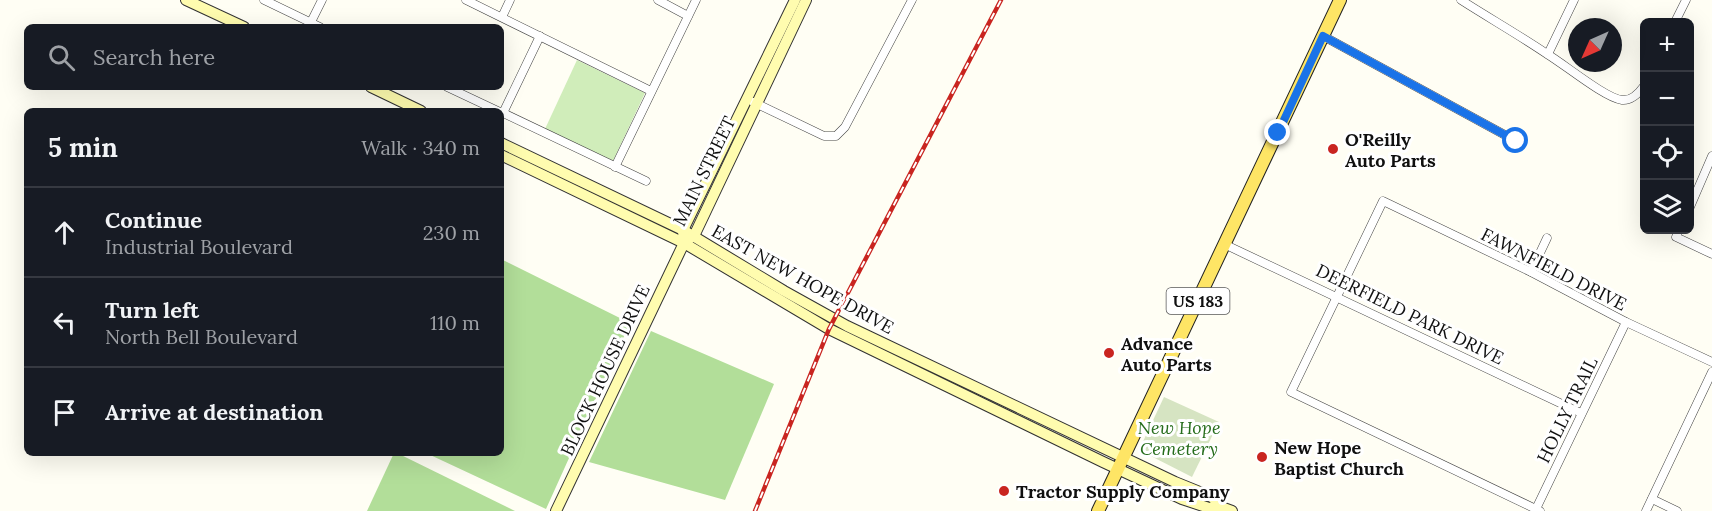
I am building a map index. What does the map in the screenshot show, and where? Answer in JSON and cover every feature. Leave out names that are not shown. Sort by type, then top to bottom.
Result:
[{"type":"main road","points":[[186,0],[238,24]]},
{"type":"main road","name":"MAIN STREET","points":[[684,243],[694,236],[795,0]]},
{"type":"main road","name":"MAIN STREET","points":[[684,243],[683,230],[806,0]]},
{"type":"main road","name":"US 183","points":[[1098,511],[1340,0]]},
{"type":"main road","points":[[377,90],[415,108]]},
{"type":"main road","name":"EAST NEW HOPE DRIVE","points":[[504,144],[683,230],[847,326],[1123,457],[1212,496],[1224,510]]},
{"type":"main road","name":"EAST NEW HOPE DRIVE","points":[[504,156],[684,243],[829,329],[1118,469],[1191,502],[1224,510]]},
{"type":"main road","name":"BLOCK HOUSE DRIVE","points":[[556,511],[684,243]]},
{"type":"street","points":[[264,0],[308,24]]},
{"type":"street","points":[[310,24],[322,0]]},
{"type":"street","points":[[466,0],[651,91]]},
{"type":"street","points":[[502,17],[510,0]]},
{"type":"street","points":[[658,0],[688,16]]},
{"type":"street","points":[[615,167],[696,0]]},
{"type":"street","points":[[751,101],[824,136],[836,136],[845,127],[912,0]]},
{"type":"street","points":[[1461,0],[1548,54],[1605,93],[1619,100],[1631,98],[1640,90]]},
{"type":"street","points":[[1548,54],[1574,0]]},
{"type":"street","points":[[1677,18],[1686,0]]},
{"type":"street","points":[[503,108],[540,36]]},
{"type":"street","points":[[1323,36],[1516,141]]},
{"type":"street","points":[[453,90],[492,108]]},
{"type":"street","points":[[504,113],[646,181]]},
{"type":"street","points":[[1694,196],[1712,156]]},
{"type":"street","name":"FAWNFIELD DRIVE","points":[[1337,297],[1383,201],[1531,272],[1626,322],[1712,362]]},
{"type":"street","points":[[1680,234],[1712,254]]},
{"type":"street","points":[[1531,272],[1547,238]]},
{"type":"street","name":"DEERFIELD PARK DRIVE","points":[[1224,244],[1581,413]]},
{"type":"street","points":[[1337,297],[1291,392],[1537,510]]},
{"type":"street","name":"HOLLY TRAIL","points":[[1537,510],[1626,322]]},
{"type":"street","points":[[1646,511],[1712,372]]},
{"type":"street","points":[[1652,499],[1677,511]]},
{"type":"green space","points":[[577,60],[645,93],[613,161],[545,129]]},
{"type":"green space","points":[[504,260],[630,323],[546,509],[432,456],[504,456]]},
{"type":"green space","points":[[651,331],[774,384],[725,500],[589,462]]},
{"type":"green space","name":"New Hope Cemetery","points":[[1164,397],[1219,422],[1192,477],[1139,450]]},
{"type":"green space","points":[[393,456],[403,456],[515,511],[367,511]]},
{"type":"railway","points":[[755,511],[829,329],[1001,0]]},
{"type":"place","name":"O'Reilly Auto Parts","points":[[1333,149]]},
{"type":"place","name":"Advance Auto Parts","points":[[1109,353]]},
{"type":"place","name":"New Hope Baptist Church","points":[[1262,457]]},
{"type":"place","name":"Tractor Supply Company","points":[[1004,491]]},
{"type":"route","points":[[1278,133],[1323,36],[1516,141]]}]
